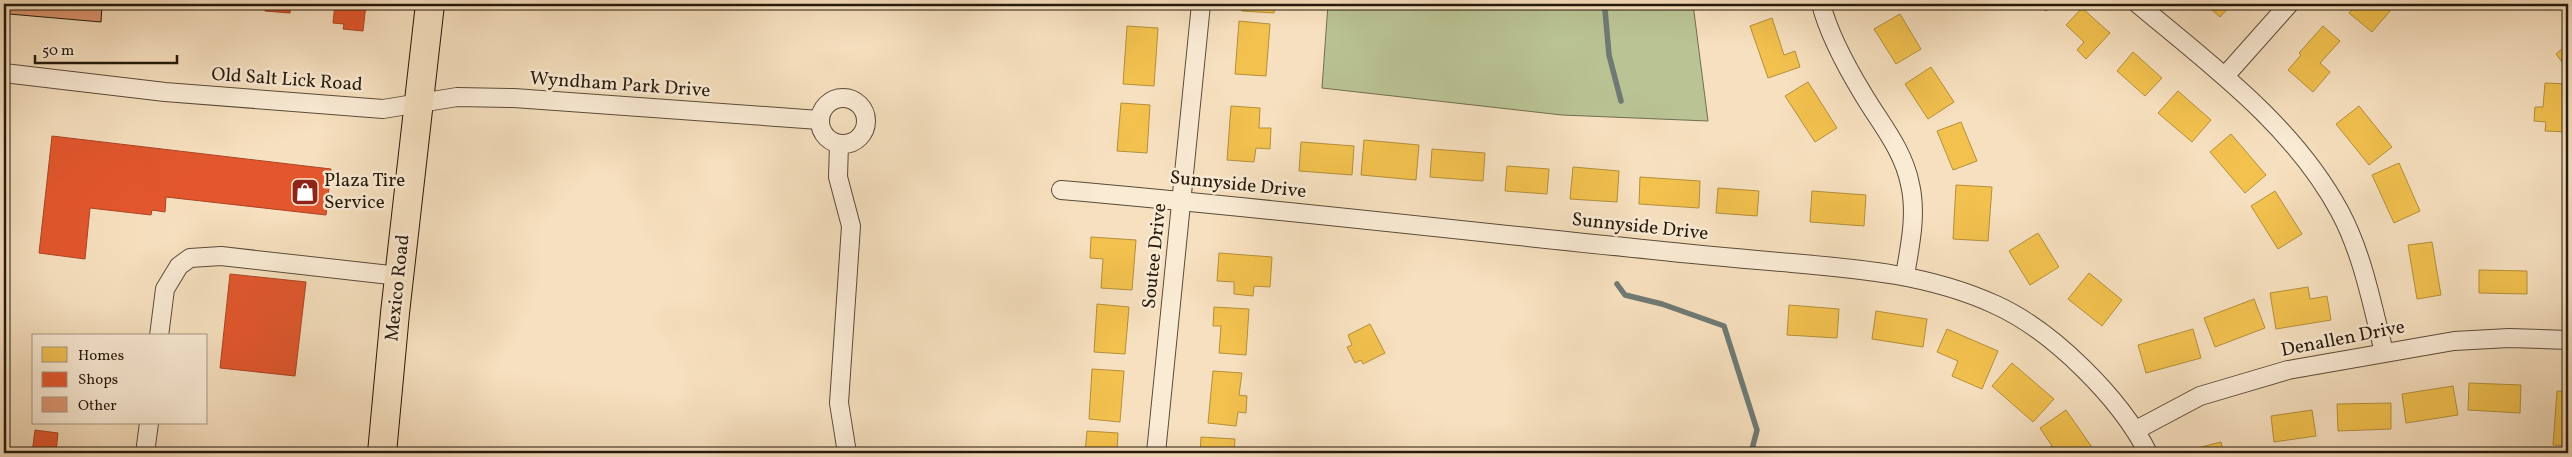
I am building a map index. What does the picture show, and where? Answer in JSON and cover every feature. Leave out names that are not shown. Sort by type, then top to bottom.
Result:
[{"type":"main road","name":"Mexico Road","points":[[382,453],[399,276],[430,4]]},
{"type":"street","name":"Soutee Drive","points":[[1156,453],[1201,4]]},
{"type":"street","points":[[1821,4],[1838,48],[1863,94],[1889,132],[1911,184],[1913,213],[1905,275]]},
{"type":"street","points":[[2138,4],[2225,76],[2285,134],[2320,179],[2340,213],[2358,254],[2384,352]]},
{"type":"street","points":[[2225,76],[2289,4]]},
{"type":"street","name":"Old Salt Lick Road","points":[[4,73],[165,92],[309,104],[383,109],[418,104]]},
{"type":"street","name":"Wyndham Park Drive","points":[[418,104],[457,97],[514,98],[819,120]]},
{"type":"street","points":[[845,98],[858,104],[865,116],[864,131],[853,142],[839,144],[830,141],[824,135],[819,120],[825,106],[831,101],[845,98]]},
{"type":"street","points":[[839,144],[838,177],[851,226],[839,403],[847,453]]},
{"type":"street","name":"Sunnyside Drive","points":[[1061,190],[1182,200],[1905,275],[1934,282],[1998,305],[2043,334],[2069,354],[2136,430],[2148,453]]},
{"type":"street","points":[[159,334],[165,289],[179,266],[190,258],[221,256],[399,276]]},
{"type":"street","name":"Denallen Drive","points":[[2136,430],[2200,396],[2288,370],[2384,352],[2454,342],[2500,338],[2568,340]]},
{"type":"street","points":[[145,453],[149,424]]},
{"type":"green space","points":[[1328,4],[1693,4],[1708,121],[1562,115],[1322,88]]},
{"type":"building: Homes","points":[[1243,4],[1275,4],[1274,13],[1242,11]]},
{"type":"building: Homes","points":[[1750,4],[1771,4],[1751,8]]},
{"type":"building: Homes","points":[[2042,4],[2062,4],[2045,11]]},
{"type":"building: Homes","points":[[2205,4],[2232,4],[2220,17]]},
{"type":"building: Homes","points":[[2357,4],[2396,4],[2372,32],[2349,13]]},
{"type":"building: Homes","points":[[2082,8],[2110,33],[2086,59],[2077,50],[2084,42],[2066,25]]},
{"type":"building: Homes","points":[[1900,14],[1921,49],[1896,64],[1874,29]]},
{"type":"building: Homes","points":[[1772,18],[1784,55],[1795,51],[1800,67],[1768,78],[1750,26]]},
{"type":"building: Homes","points":[[1239,21],[1270,24],[1266,76],[1235,74]]},
{"type":"building: Homes","points":[[1127,26],[1158,28],[1154,86],[1123,84]]},
{"type":"building: Homes","points":[[2323,26],[2340,41],[2320,63],[2330,72],[2313,92],[2288,70],[2301,55],[2299,53]]},
{"type":"building: Homes","points":[[2568,44],[2568,70],[2556,54]]},
{"type":"building: Homes","points":[[2133,52],[2162,78],[2145,96],[2117,71]]},
{"type":"building: Homes","points":[[1931,67],[1954,102],[1928,119],[1905,84]]},
{"type":"building: Homes","points":[[1808,82],[1837,128],[1815,142],[1785,96]]},
{"type":"building: Homes","points":[[2545,83],[2568,84],[2568,132],[2545,131],[2546,122],[2534,121],[2535,107],[2543,107]]},
{"type":"building: Homes","points":[[2178,91],[2211,120],[2192,142],[2158,113]]},
{"type":"building: Homes","points":[[1121,103],[1150,105],[1147,153],[1117,151]]},
{"type":"building: Homes","points":[[1231,106],[1260,108],[1259,128],[1271,128],[1270,149],[1256,148],[1254,162],[1227,160]]},
{"type":"building: Homes","points":[[2359,106],[2392,147],[2369,165],[2336,124]]},
{"type":"building: Homes","points":[[1961,122],[1977,161],[1953,170],[1937,131]]},
{"type":"building: Homes","points":[[2231,134],[2266,175],[2245,193],[2210,152]]},
{"type":"building: Homes","points":[[1364,140],[1419,145],[1416,180],[1361,175]]},
{"type":"building: Homes","points":[[1301,142],[1354,146],[1352,175],[1299,171]]},
{"type":"building: Homes","points":[[1432,149],[1485,153],[1483,181],[1430,177]]},
{"type":"building: Homes","points":[[2399,163],[2420,211],[2394,223],[2372,175]]},
{"type":"building: Homes","points":[[1507,166],[1549,169],[1547,194],[1505,191]]},
{"type":"building: Homes","points":[[1573,167],[1619,171],[1617,202],[1570,199]]},
{"type":"building: Homes","points":[[1640,177],[1700,181],[1699,208],[1639,204]]},
{"type":"building: Homes","points":[[1956,185],[1992,187],[1988,241],[1953,239]]},
{"type":"building: Homes","points":[[1718,188],[1759,191],[1757,216],[1716,213]]},
{"type":"building: Homes","points":[[1812,191],[1866,195],[1864,226],[1810,222]]},
{"type":"building: Homes","points":[[2275,191],[2302,234],[2278,249],[2251,206]]},
{"type":"building: Homes","points":[[2038,233],[2059,267],[2030,285],[2009,251]]},
{"type":"building: Homes","points":[[1091,237],[1136,240],[1132,290],[1101,288],[1103,259],[1090,258]]},
{"type":"building: Homes","points":[[2432,242],[2441,295],[2417,299],[2408,245]]},
{"type":"building: Homes","points":[[1219,253],[1272,257],[1270,287],[1254,286],[1253,296],[1234,294],[1234,282],[1217,281]]},
{"type":"building: Homes","points":[[2479,270],[2527,271],[2527,294],[2479,293]]},
{"type":"building: Homes","points":[[2089,273],[2122,300],[2102,326],[2068,299]]},
{"type":"building: Homes","points":[[2308,287],[2310,299],[2327,296],[2331,320],[2276,329],[2270,293]]},
{"type":"building: Homes","points":[[2254,299],[2265,328],[2215,347],[2204,318]]},
{"type":"building: Homes","points":[[1097,304],[1129,307],[1125,354],[1094,352]]},
{"type":"building: Homes","points":[[1789,305],[1839,309],[1837,338],[1787,335]]},
{"type":"building: Homes","points":[[1214,307],[1249,309],[1246,355],[1219,353],[1221,326],[1213,326]]},
{"type":"building: Homes","points":[[1876,311],[1927,319],[1923,347],[1872,339]]},
{"type":"building: Homes","points":[[1370,324],[1385,353],[1363,364],[1361,360],[1355,363],[1347,347],[1352,345],[1348,335]]},
{"type":"building: Homes","points":[[1947,329],[1998,351],[1982,389],[1952,376],[1958,361],[1937,352]]},
{"type":"building: Homes","points":[[2193,329],[2201,358],[2146,373],[2138,345]]},
{"type":"building: Homes","points":[[2012,363],[2054,399],[2033,422],[1992,386]]},
{"type":"building: Homes","points":[[1092,369],[1124,371],[1120,422],[1089,419]]},
{"type":"building: Homes","points":[[1213,371],[1242,373],[1239,395],[1247,396],[1246,413],[1238,412],[1236,426],[1208,423]]},
{"type":"building: Homes","points":[[2469,383],[2521,385],[2520,413],[2468,410]]},
{"type":"building: Homes","points":[[2453,386],[2458,415],[2406,423],[2402,394]]},
{"type":"building: Homes","points":[[2557,391],[2568,392],[2568,446],[2553,445]]},
{"type":"building: Homes","points":[[2391,403],[2391,429],[2338,431],[2337,404]]},
{"type":"building: Homes","points":[[2066,410],[2096,453],[2042,453],[2052,446],[2040,428]]},
{"type":"building: Homes","points":[[2312,410],[2316,436],[2274,442],[2271,416]]},
{"type":"building: Homes","points":[[1087,431],[1118,433],[1117,453],[1085,453]]},
{"type":"building: Homes","points":[[1201,437],[1235,439],[1234,453],[1200,453]]},
{"type":"building: Homes","points":[[2221,442],[2224,453],[2194,453],[2193,449]]},
{"type":"building: Shops","points":[[265,4],[291,4],[290,13],[265,11]]},
{"type":"building: Shops","points":[[335,4],[366,4],[363,31],[343,29],[344,24],[333,23]]},
{"type":"building: Shops","points":[[52,136],[331,169],[326,215],[166,197],[165,212],[152,210],[151,215],[90,208],[85,259],[39,253]]},
{"type":"building: Shops","points":[[230,274],[306,282],[295,376],[220,368]]},
{"type":"building: Shops","points":[[35,430],[58,433],[56,453],[32,453]]},
{"type":"building: Other","points":[[9,4],[102,4],[101,22],[9,14]]},
{"type":"waterway","points":[[1602,4],[1605,10],[1609,55],[1621,101]]},
{"type":"waterway","points":[[1617,284],[1625,295],[1662,304],[1724,326],[1757,430],[1751,453]]},
{"type":"place","name":"Plaza Tire Service","points":[[305,192]]}]
